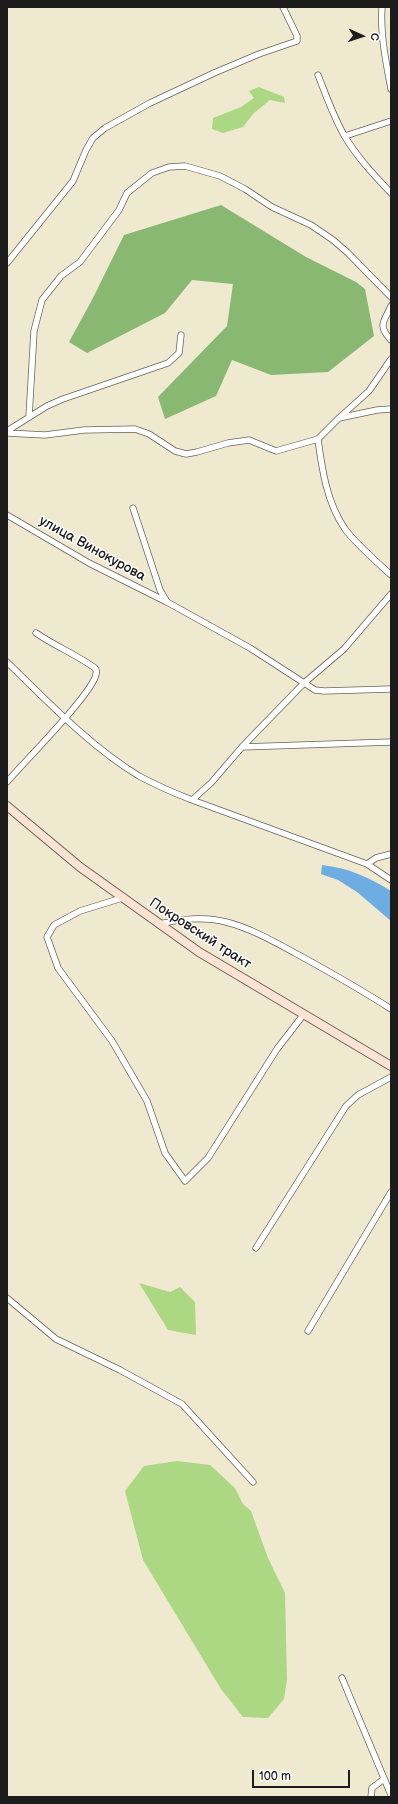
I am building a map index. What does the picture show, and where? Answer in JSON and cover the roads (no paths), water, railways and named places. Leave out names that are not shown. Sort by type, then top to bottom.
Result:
[{"type":"main road","name":"Покровский тракт","points":[[7,806],[48,842],[122,898],[199,952],[391,1066]]},
{"type":"street","points":[[7,263],[74,181],[86,150],[93,138],[105,128],[150,103],[214,73],[258,54],[297,41],[297,36],[283,7]]},
{"type":"street","points":[[382,7],[381,19],[384,56],[391,89]]},
{"type":"street","points":[[318,75],[331,109],[345,136],[368,168],[391,193]]},
{"type":"street","points":[[345,136],[391,121]]},
{"type":"street","points":[[29,417],[34,331],[42,300],[61,276],[80,262],[119,210],[128,193],[152,173],[169,167],[185,166],[220,176],[245,189],[272,207],[311,225],[333,240],[348,253],[391,297]]},
{"type":"street","points":[[391,306],[382,324],[384,332],[391,340]]},
{"type":"street","points":[[7,432],[29,417],[63,399],[168,363],[179,353],[181,335]]},
{"type":"street","points":[[7,432],[45,435],[84,430],[135,429],[149,434],[175,451],[186,454],[228,443],[249,440],[276,451],[318,439],[369,391],[391,359]]},
{"type":"street","points":[[339,418],[377,410],[391,409]]},
{"type":"street","points":[[318,439],[325,482],[332,505],[346,530],[391,575]]},
{"type":"street","points":[[134,508],[160,590],[167,602]]},
{"type":"street","name":"улица Винокурова","points":[[7,515],[89,563],[167,602],[250,648],[315,690],[391,689]]},
{"type":"street","points":[[192,800],[211,783],[242,747],[304,683],[344,649],[391,594]]},
{"type":"street","points":[[7,782],[94,682],[97,674],[95,668],[55,646],[36,633]]},
{"type":"street","points":[[7,662],[64,718],[116,760],[139,776],[192,800],[367,864],[391,880]]},
{"type":"street","points":[[242,747],[391,742]]},
{"type":"street","points":[[367,864],[376,858],[391,854]]},
{"type":"street","points":[[122,898],[80,911],[54,925],[47,937],[58,968],[112,1041],[147,1101],[165,1153],[185,1181],[208,1158],[277,1049],[304,1014]]},
{"type":"street","points":[[159,924],[183,919],[200,918],[226,922],[267,938],[343,979],[391,1009]]},
{"type":"street","points":[[256,1248],[346,1106],[358,1095],[391,1077]]},
{"type":"street","points":[[308,1330],[391,1192]]},
{"type":"street","points":[[7,1298],[56,1339],[120,1370],[182,1404],[253,1482]]},
{"type":"street","points":[[342,1678],[391,1795]]},
{"type":"street","points":[[372,1797],[372,1788],[384,1779]]},
{"type":"water","points":[[322,865],[341,868],[358,874],[375,881],[391,891],[391,921],[357,892],[338,880],[321,874]]}]
